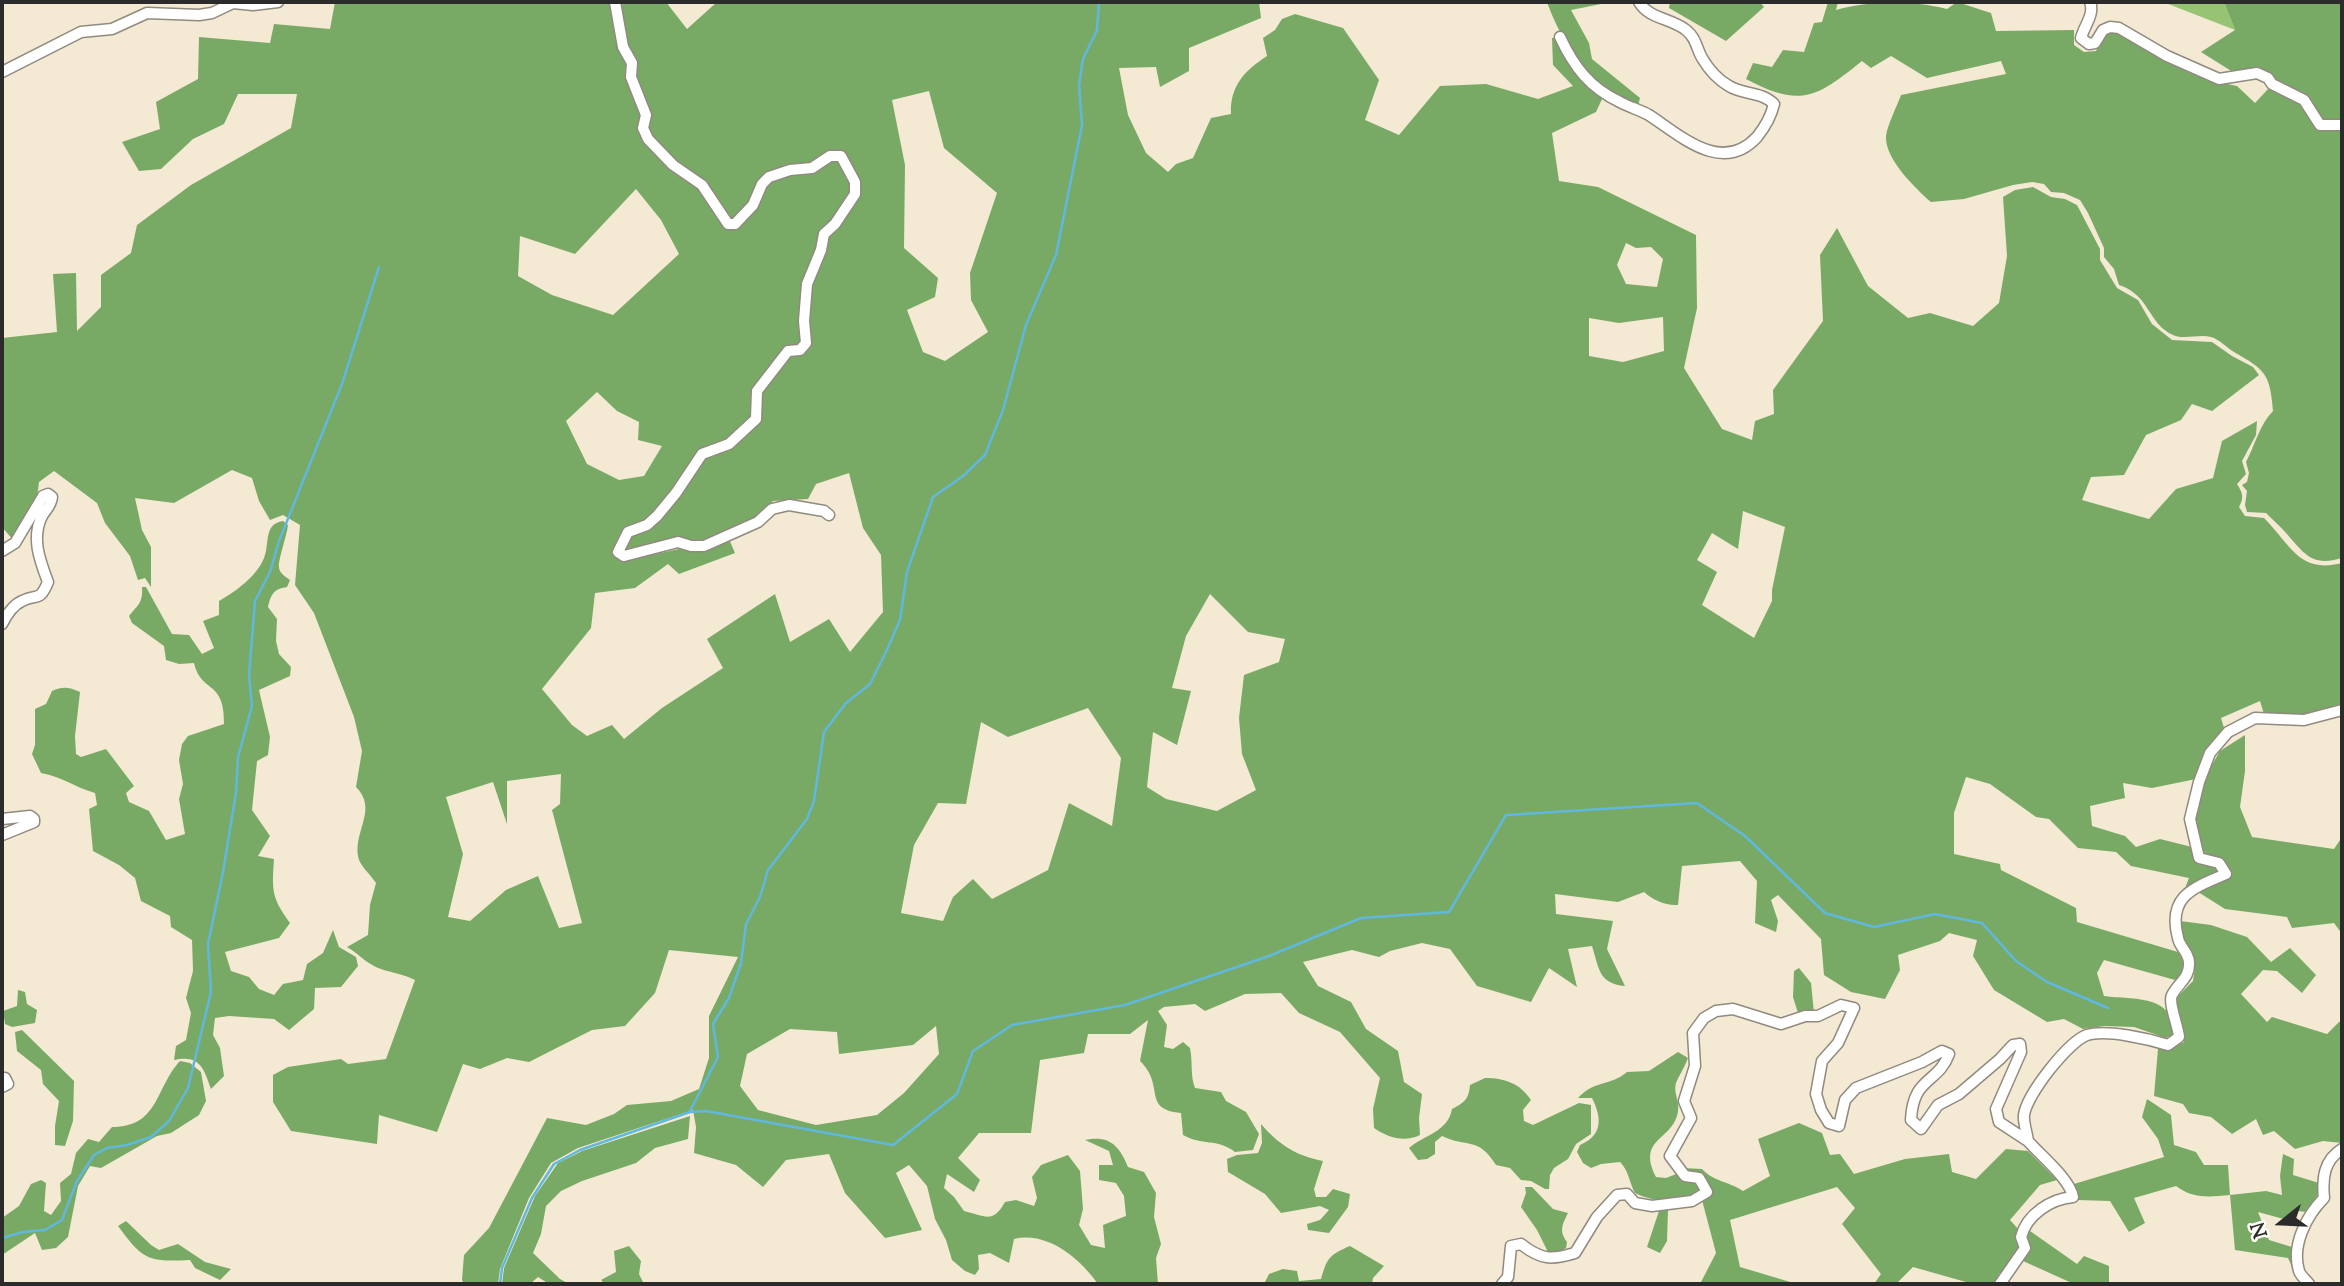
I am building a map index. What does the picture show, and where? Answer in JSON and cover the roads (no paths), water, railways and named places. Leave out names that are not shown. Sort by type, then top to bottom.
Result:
[{"type":"street","points":[[2,72],[81,32],[112,29],[147,13],[199,15],[233,4],[278,2]]},
{"type":"street","points":[[615,2],[623,47],[632,63],[631,77],[646,115],[643,128],[648,139],[673,165],[702,185],[728,224],[735,224],[753,205],[762,184],[778,173],[812,168],[830,156],[841,156],[855,182],[855,194],[835,224],[824,233],[821,250],[807,284],[804,321],[806,343],[800,350],[788,351],[757,391],[756,419],[729,444],[702,454],[663,508],[647,525],[628,532],[618,552],[624,556],[678,542],[704,546],[758,522],[772,509],[789,505],[824,511],[829,515]]},
{"type":"street","points":[[1560,37],[1570,59],[1584,78],[1603,94],[1647,114],[1674,134],[1717,153],[1735,152],[1749,145],[1772,115],[1774,104],[1758,94],[1731,88],[1722,82],[1701,56],[1697,42],[1684,29],[1651,15],[1640,2]]},
{"type":"street","points":[[2090,2],[2092,12],[2081,38],[2084,42],[2095,43],[2103,30],[2110,27],[2119,28],[2167,56],[2219,79],[2257,73],[2304,100],[2320,125],[2342,125]]},
{"type":"street","points":[[2,551],[15,543],[43,496],[48,494],[52,497],[51,505],[42,517],[36,535],[39,562],[48,582],[43,594],[38,598],[22,601],[10,611],[2,624]]},
{"type":"street","points":[[2028,1142],[2023,1116],[2028,1103],[2046,1074],[2077,1040],[2090,1034],[2108,1034],[2140,1036],[2168,1045],[2179,1037],[2178,1022],[2171,1006],[2172,996],[2185,980],[2189,960],[2186,949],[2178,943],[2174,920],[2177,905],[2190,889],[2226,874],[2219,863],[2199,858],[2190,818],[2210,753],[2228,732],[2255,718],[2304,720],[2342,710]]},
{"type":"street","points":[[2,820],[30,816],[34,819],[34,822],[2,835]]},
{"type":"street","points":[[1502,1284],[1508,1277],[1511,1246],[1521,1244],[1541,1256],[1554,1259],[1575,1253],[1597,1217],[1617,1195],[1627,1194],[1635,1203],[1652,1206],[1692,1201],[1707,1192],[1699,1178],[1685,1176],[1670,1156],[1691,1118],[1684,1101],[1695,1066],[1693,1033],[1704,1018],[1716,1011],[1733,1009],[1781,1024],[1805,1016],[1818,1016],[1841,1005],[1854,1008],[1838,1043],[1822,1061],[1816,1094],[1829,1124],[1839,1126],[1845,1100],[1856,1088],[1922,1062],[1942,1051],[1949,1054],[1945,1065],[1921,1085],[1912,1105],[1911,1120],[1921,1129],[1938,1105],[1959,1094],[2000,1059],[2012,1045],[2020,1044],[2021,1052],[1996,1109],[1999,1122],[2028,1142],[2064,1179],[2073,1197],[2053,1200],[2028,1224],[2021,1237],[2025,1248],[2000,1284]]},
{"type":"street","points":[[2,1078],[5,1078],[8,1084],[2,1087]]},
{"type":"street","points":[[2309,1284],[2299,1272],[2299,1239],[2314,1208],[2324,1198],[2322,1176],[2330,1160],[2342,1149]]},
{"type":"waterway","points":[[690,1111],[718,1057],[713,1024],[729,998],[741,963],[746,924],[760,897],[768,870],[807,819],[814,801],[824,732],[846,703],[870,684],[886,652],[900,620],[907,572],[933,497],[963,476],[985,455],[1003,410],[1026,325],[1056,255],[1082,125],[1079,85],[1083,59],[1097,30],[1099,2]]},
{"type":"waterway","points":[[2,1238],[45,1230],[62,1220],[77,1181],[94,1155],[107,1148],[151,1137],[169,1121],[188,1088],[211,992],[208,944],[236,793],[238,757],[252,706],[249,675],[255,601],[270,572],[279,541],[342,384],[379,267]]},
{"type":"waterway","points":[[500,1284],[502,1268],[532,1198],[554,1164],[580,1150],[690,1112],[706,1111],[893,1145],[957,1094],[973,1051],[1012,1025],[1125,1005],[1269,956],[1361,918],[1449,912],[1506,815],[1697,803],[1745,836],[1825,913],[1874,927],[1935,914],[1982,923],[2016,961],[2047,982],[2108,1008]]}]
